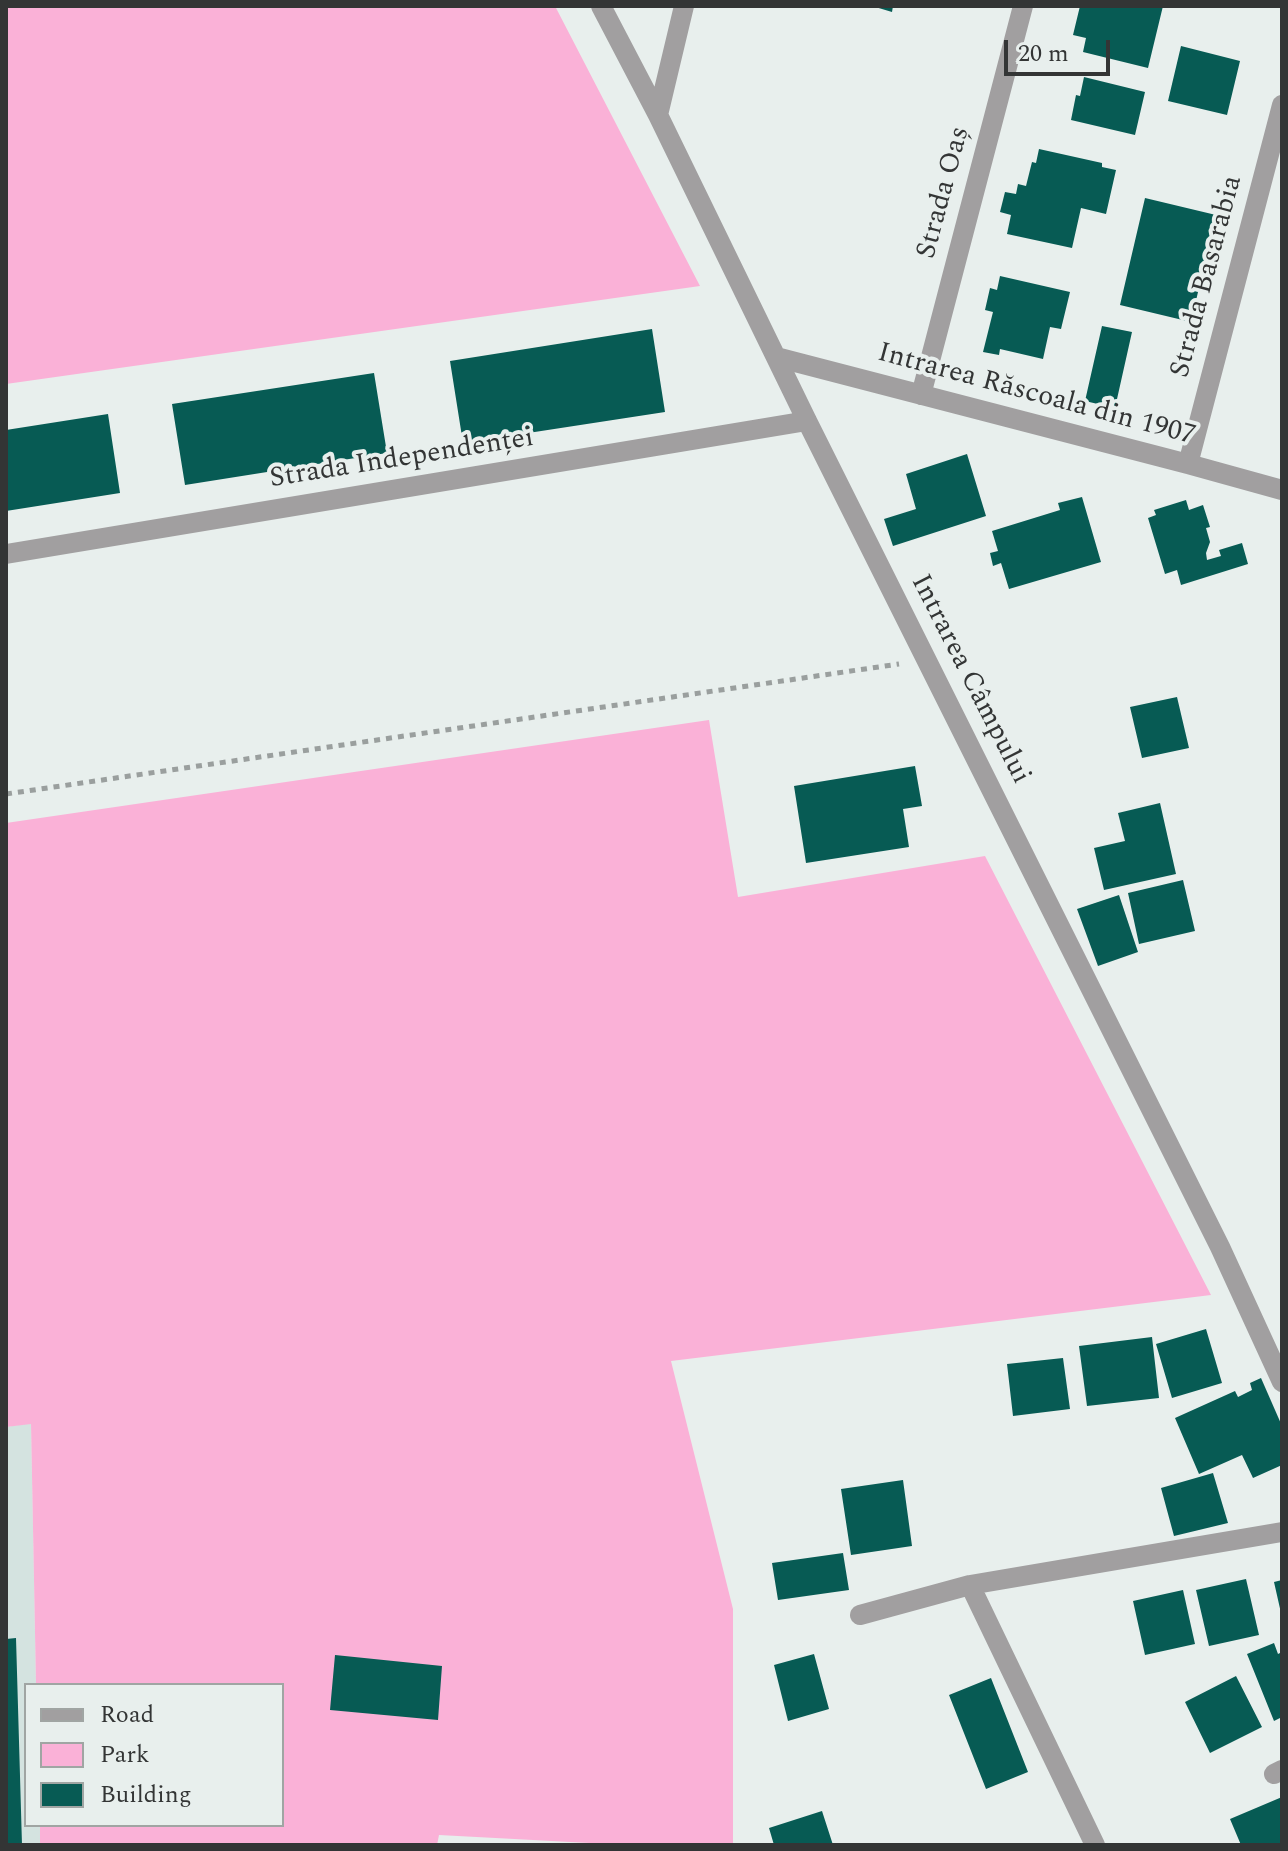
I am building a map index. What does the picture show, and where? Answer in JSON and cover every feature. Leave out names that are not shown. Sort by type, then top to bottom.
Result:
[{"type":"street","name":"Intrarea Câmpului","points":[[601,6],[1220,1247],[1282,1382]]},
{"type":"street","points":[[658,115],[684,6]]},
{"type":"street","name":"Strada Oaș","points":[[921,395],[1023,6]]},
{"type":"street","name":"Strada Basarabia","points":[[1188,464],[1282,105]]},
{"type":"street","name":"Intrarea Răscoala din 1907","points":[[776,357],[1282,490]]},
{"type":"street","name":"Strada Independenței","points":[[6,554],[807,421]]},
{"type":"street","points":[[860,1615],[970,1585],[1282,1532]]},
{"type":"street","points":[[970,1585],[1095,1845]]},
{"type":"path","points":[[6,794],[928,659]]},
{"type":"shaded area","points":[[31,1423],[36,1683],[24,1683],[24,1827],[40,1827],[40,1845],[6,1845],[6,1427]]},
{"type":"green space","points":[[6,6],[555,6],[700,286],[6,384]]},
{"type":"green space","points":[[709,720],[738,897],[985,856],[1211,1295],[671,1361],[733,1609],[733,1845],[627,1845],[439,1835],[437,1845],[40,1845],[40,1827],[284,1827],[284,1683],[36,1683],[31,1424],[6,1427],[6,823]]},
{"type":"building","points":[[872,6],[893,6],[892,12]]},
{"type":"building","points":[[1080,6],[1163,6],[1148,68],[1083,52],[1086,38],[1073,35]]},
{"type":"building","points":[[1181,46],[1240,61],[1227,115],[1168,101]]},
{"type":"building","points":[[1084,77],[1145,92],[1135,135],[1071,120],[1076,95],[1080,96]]},
{"type":"building","points":[[1039,149],[1102,163],[1102,167],[1116,170],[1106,214],[1081,208],[1072,248],[1007,234],[1011,215],[1000,212],[1005,192],[1016,194],[1018,184],[1026,186]]},
{"type":"building","points":[[1145,198],[1216,215],[1191,322],[1120,305]]},
{"type":"building","points":[[1000,276],[1070,292],[1061,329],[1050,327],[1043,359],[1000,349],[999,355],[983,352],[993,312],[985,310],[990,288],[997,290]]},
{"type":"building","points":[[1102,326],[1132,332],[1115,408],[1085,401]]},
{"type":"building","points":[[652,329],[665,412],[463,443],[450,361]]},
{"type":"building","points":[[374,373],[387,453],[185,485],[172,404]]},
{"type":"building","points":[[108,414],[120,493],[6,511],[6,430]]},
{"type":"building","points":[[967,454],[986,516],[893,546],[884,519],[916,509],[906,474]]},
{"type":"building","points":[[1082,497],[1101,562],[1009,589],[1001,563],[993,566],[990,553],[998,551],[992,531],[1060,510],[1058,503]]},
{"type":"building","points":[[1186,500],[1189,510],[1203,505],[1210,527],[1206,528],[1210,542],[1207,560],[1221,556],[1219,550],[1242,543],[1248,564],[1181,585],[1177,570],[1165,574],[1148,518],[1156,515],[1154,510]]},
{"type":"building","points":[[1177,697],[1189,748],[1142,758],[1130,707]]},
{"type":"building","points":[[915,766],[922,806],[903,809],[909,847],[806,863],[794,786]]},
{"type":"building","points":[[1160,803],[1176,874],[1104,890],[1094,848],[1125,841],[1118,813]]},
{"type":"building","points":[[1183,880],[1195,931],[1139,944],[1128,893]]},
{"type":"building","points":[[1119,895],[1138,952],[1098,966],[1077,909]]},
{"type":"building","points":[[1206,1329],[1222,1383],[1172,1398],[1156,1344]]},
{"type":"building","points":[[1152,1337],[1159,1398],[1087,1406],[1079,1346]]},
{"type":"building","points":[[1063,1358],[1070,1409],[1013,1416],[1007,1364]]},
{"type":"building","points":[[1261,1378],[1282,1426],[1282,1465],[1253,1478],[1242,1455],[1199,1474],[1175,1418],[1235,1391],[1238,1397],[1252,1390],[1250,1383]]},
{"type":"building","points":[[1213,1473],[1228,1523],[1174,1536],[1161,1488]]},
{"type":"building","points":[[903,1480],[912,1546],[851,1555],[841,1489]]},
{"type":"building","points":[[843,1553],[849,1590],[778,1600],[772,1563]]},
{"type":"building","points":[[1246,1579],[1259,1635],[1209,1646],[1196,1590]]},
{"type":"building","points":[[1282,1580],[1282,1612],[1281,1613],[1274,1582]]},
{"type":"building","points":[[1183,1590],[1195,1644],[1145,1655],[1133,1601]]},
{"type":"building","points":[[16,1638],[22,1845],[6,1845],[6,1639]]},
{"type":"building","points":[[1274,1643],[1278,1654],[1282,1652],[1282,1717],[1274,1721],[1247,1654]]},
{"type":"building","points":[[814,1654],[829,1709],[788,1721],[774,1665]]},
{"type":"building","points":[[335,1655],[442,1666],[438,1720],[330,1710]]},
{"type":"building","points":[[1236,1676],[1262,1727],[1210,1753],[1185,1702]]},
{"type":"building","points":[[991,1678],[1028,1772],[986,1789],[949,1695]]},
{"type":"building","points":[[1282,1797],[1282,1845],[1241,1845],[1230,1819]]},
{"type":"building","points":[[822,1811],[833,1845],[774,1845],[769,1828]]}]
